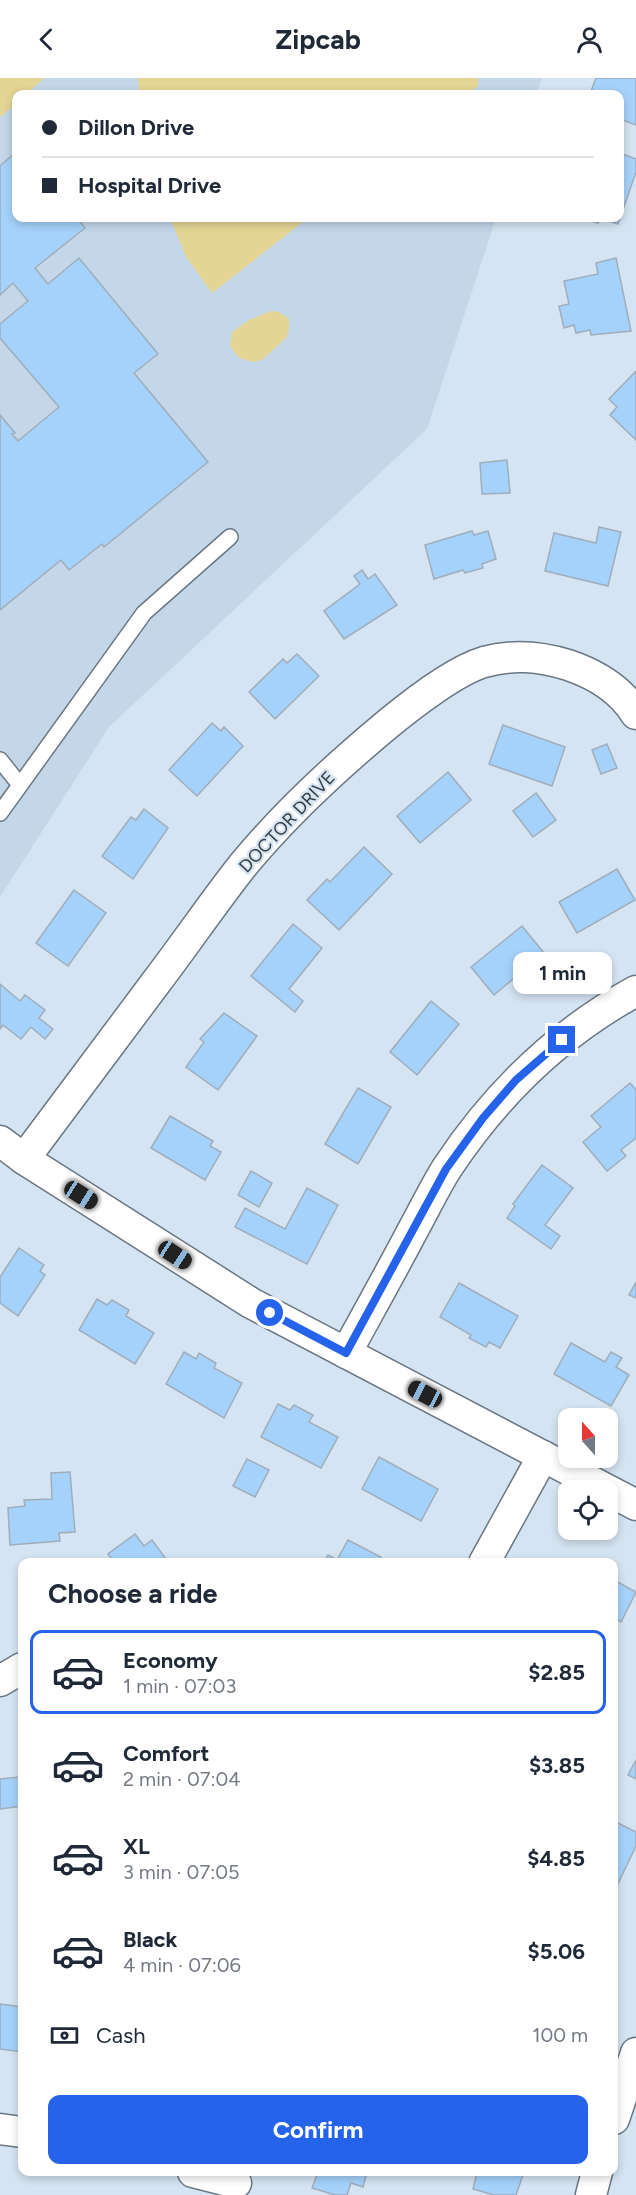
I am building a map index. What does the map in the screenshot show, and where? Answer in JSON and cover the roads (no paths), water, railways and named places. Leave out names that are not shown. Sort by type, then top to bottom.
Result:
[{"type":"street","name":"DOCTOR DRIVE","points":[[24,1159],[244,865],[293,810],[360,746],[411,705],[451,679],[482,663],[517,656],[546,658],[585,671],[611,686],[636,714]]},
{"type":"street","points":[[346,1353],[446,1169],[483,1118],[516,1080],[562,1040],[608,1006],[636,991]]},
{"type":"street","points":[[0,1141],[24,1159],[251,1303],[636,1505]]},
{"type":"street","points":[[487,1558],[543,1456]]},
{"type":"street","points":[[0,1681],[18,1670]]},
{"type":"street","points":[[618,2107],[636,2053]]},
{"type":"street","points":[[0,2129],[18,2131]]},
{"type":"street","points":[[209,2176],[236,2183]]},
{"type":"street","points":[[591,2195],[596,2176]]},
{"type":"lane","points":[[0,813],[144,613],[230,537]]},
{"type":"lane","points":[[0,760],[20,785]]}]
